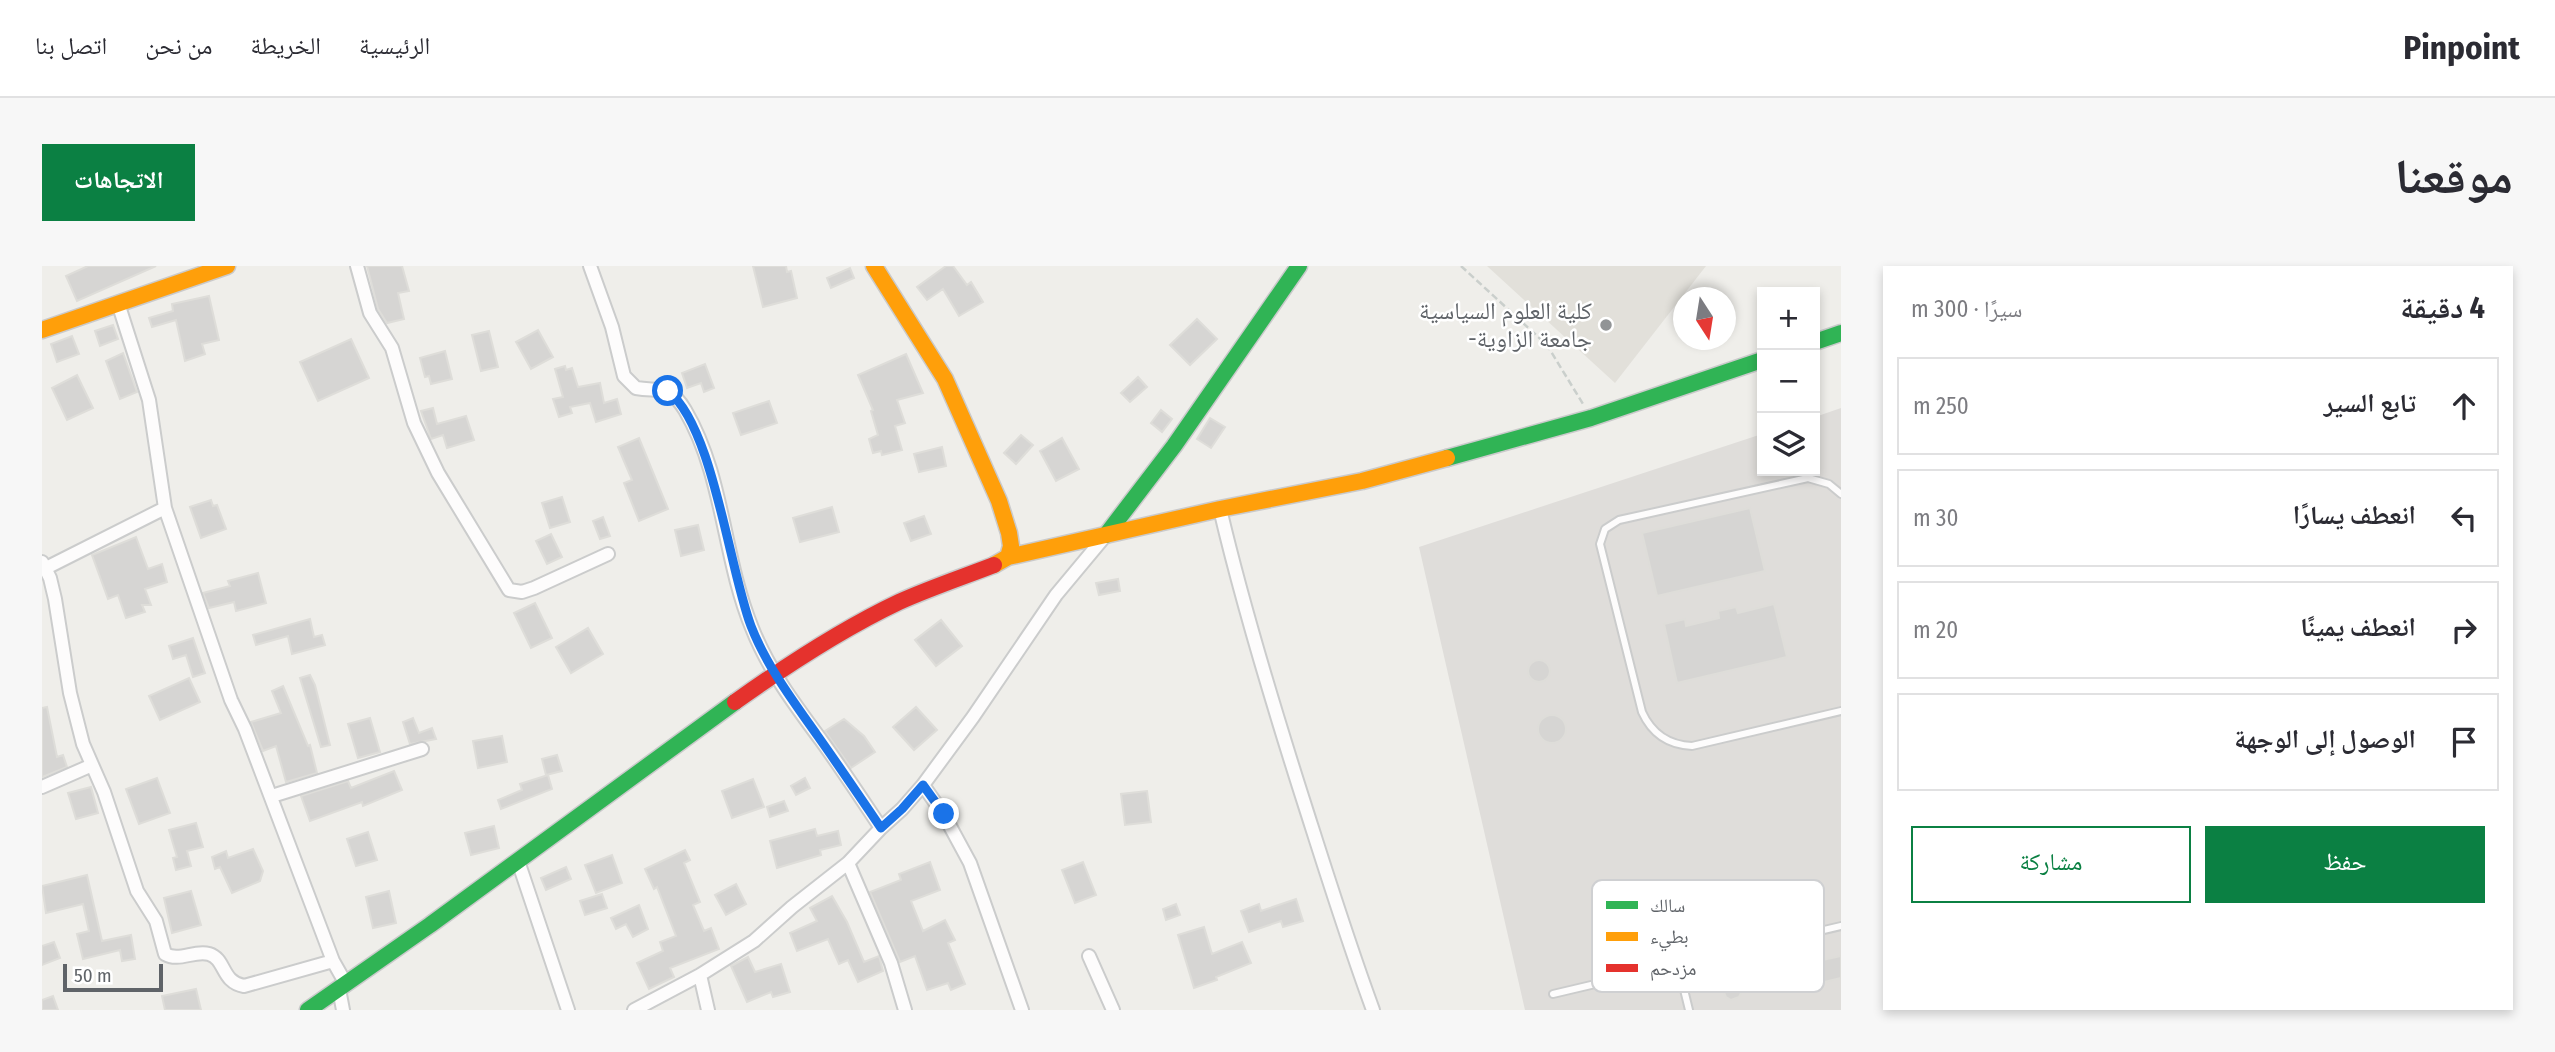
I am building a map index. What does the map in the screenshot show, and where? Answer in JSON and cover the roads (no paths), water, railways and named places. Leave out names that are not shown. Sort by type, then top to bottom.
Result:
[{"type":"street","points":[[42,330],[227,266]]},
{"type":"street","points":[[357,266],[370,313],[393,348],[414,423],[438,473],[509,590],[522,592],[608,554]]},
{"type":"street","points":[[590,266],[612,327],[624,376],[636,388],[668,391],[677,397],[686,412],[708,462],[736,578],[751,626],[775,673],[881,828]]},
{"type":"street","points":[[874,266],[946,379],[999,501],[1009,533],[1011,546],[1008,557]]},
{"type":"street","points":[[634,1010],[701,975],[754,941],[792,906],[848,863],[902,809],[973,717],[1056,595],[1174,446],[1299,266]]},
{"type":"street","points":[[118,303],[149,400],[165,508],[231,700],[272,796],[334,961],[342,987],[344,1010]]},
{"type":"street","points":[[1820,340],[1841,333]]},
{"type":"street","points":[[308,1010],[775,673],[869,617],[933,587],[1000,563],[1008,557],[1220,509],[1362,481],[1591,418],[1757,362]]},
{"type":"street","points":[[165,508],[44,565],[55,599],[70,693],[90,766],[104,792],[137,891],[156,921],[165,954],[177,957],[211,954],[230,981],[244,986],[334,961]]},
{"type":"street","points":[[1220,509],[1281,732],[1351,952],[1373,1010]]},
{"type":"street","points":[[272,796],[422,749]]},
{"type":"street","points":[[42,787],[90,766]]},
{"type":"street","points":[[923,785],[944,814],[970,863],[1023,1010]]},
{"type":"street","points":[[518,861],[568,1010]]},
{"type":"street","points":[[848,863],[891,963],[905,1010]]},
{"type":"street","points":[[1089,956],[1113,1010]]},
{"type":"street","points":[[701,975],[708,1010]]},
{"type":"lane","points":[[1841,494],[1829,484],[1808,478],[1619,520],[1605,529],[1600,544],[1642,712],[1658,736],[1674,744],[1692,747],[1841,710]]},
{"type":"lane","points":[[1553,994],[1592,985]]},
{"type":"lane","points":[[1685,992],[1689,1010]]},
{"type":"place","name":"كلية العلوم السياسية -جامعة الزاوية","points":[[1606,325]]}]
